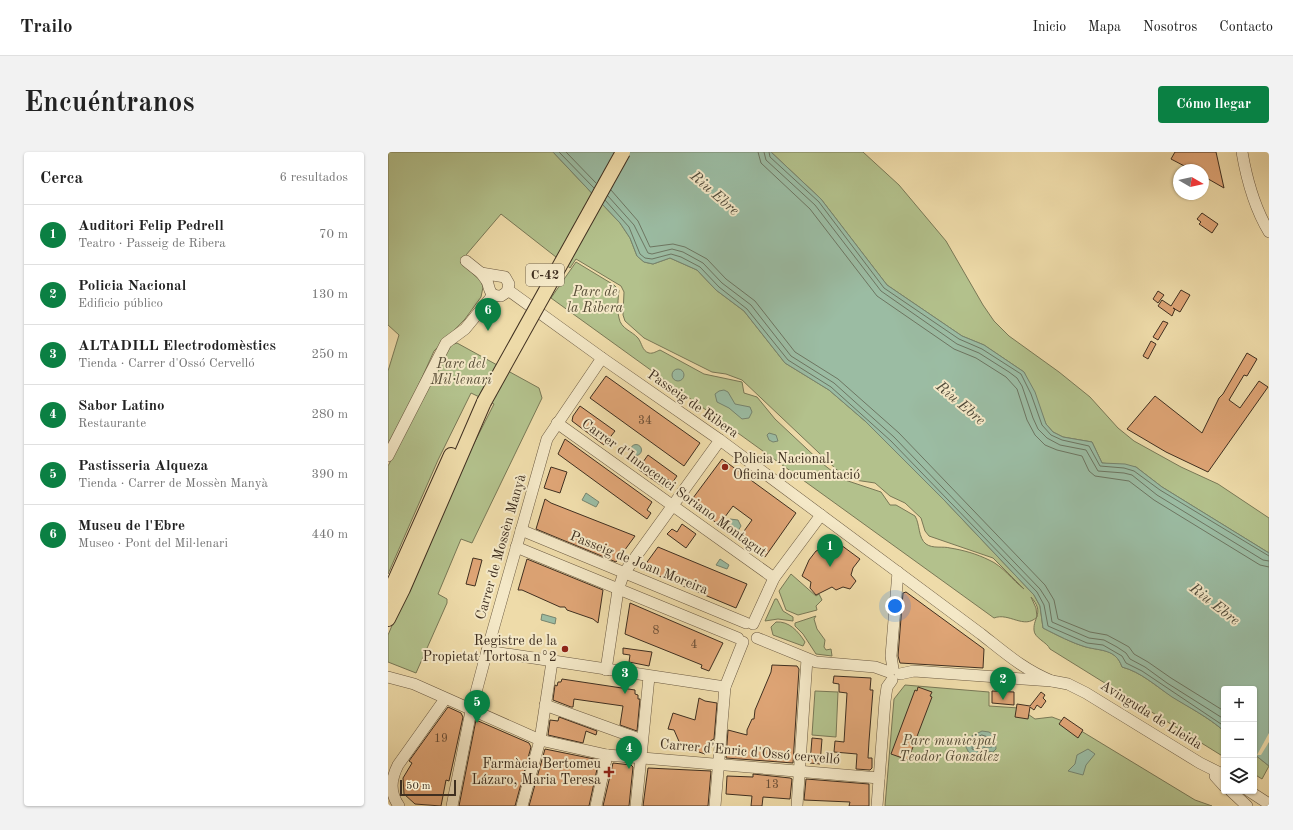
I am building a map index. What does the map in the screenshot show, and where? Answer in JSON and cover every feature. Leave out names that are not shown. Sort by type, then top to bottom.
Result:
[{"type":"main road","name":"C-42","points":[[388,596],[481,400],[613,152]]},
{"type":"main road","name":"C-42","points":[[388,619],[403,589],[481,400],[623,152]]},
{"type":"street","points":[[1242,152],[1247,182],[1259,216],[1269,232]]},
{"type":"street","points":[[466,261],[491,280]]},
{"type":"street","points":[[499,275],[505,277],[509,282],[508,290],[503,295],[493,294],[488,288],[491,280],[499,275]]},
{"type":"street","name":"Passeig de Ribera","points":[[508,290],[602,358],[720,440],[982,634]]},
{"type":"street","points":[[388,456],[446,343],[465,329],[493,294]]},
{"type":"street","name":"Carrer de Mossèn Manyà","points":[[452,806],[472,711],[487,651],[547,439],[557,422],[602,358]]},
{"type":"street","name":"Carrer d'Innocenci Soriano Montagut","points":[[557,422],[774,578]]},
{"type":"street","points":[[606,670],[618,590],[624,573],[720,440]]},
{"type":"street","points":[[715,806],[725,687],[741,640],[738,629],[749,624],[774,578],[821,515]]},
{"type":"street","name":"Passeig de Joan Moreira","points":[[521,530],[749,624]]},
{"type":"street","points":[[516,547],[618,590],[751,643],[756,638],[758,631],[749,624]]},
{"type":"street","points":[[877,806],[885,701],[888,687],[894,673],[891,656],[898,572]]},
{"type":"street","points":[[982,634],[1018,663],[1037,675],[1068,684]]},
{"type":"street","points":[[982,634],[1068,684]]},
{"type":"street","points":[[756,638],[807,659],[826,663],[874,667],[894,673],[914,671],[1052,680]]},
{"type":"street","points":[[487,651],[649,677],[725,687]]},
{"type":"street","points":[[797,806],[807,659]]},
{"type":"street","points":[[522,806],[540,740],[552,662]]},
{"type":"street","points":[[1013,678],[1018,663]]},
{"type":"street","name":"Carrer d'Enric d'Ossó cervelló","points":[[390,675],[414,684],[540,740],[607,755],[718,766],[879,778]]},
{"type":"street","points":[[636,806],[649,677]]},
{"type":"street","name":"Avinguda de Lleida","points":[[1068,684],[1086,693],[1200,763],[1221,778]]},
{"type":"street","points":[[399,806],[392,792],[393,775],[398,765],[445,699]]},
{"type":"street","points":[[545,705],[642,740]]},
{"type":"street","points":[[596,806],[607,755]]},
{"type":"street","points":[[1234,794],[1247,806]]},
{"type":"street","points":[[1241,794],[1253,806]]},
{"type":"street","points":[[1254,794],[1269,804]]},
{"type":"green space","name":"Parc de la Ribera","points":[[388,152],[553,152],[620,223],[630,238],[637,256],[644,262],[653,264],[670,258],[697,270],[716,290],[744,311],[785,363],[829,390],[865,421],[945,501],[1034,595],[1040,606],[1043,628],[1064,639],[1112,654],[1116,657],[1122,667],[1141,675],[1211,721],[1221,729],[1221,755],[1050,649],[1038,638],[1035,633],[1034,626],[1037,617],[1032,621],[1027,622],[1005,617],[994,618],[551,298],[576,262],[614,285],[619,290],[618,315],[620,322],[638,338],[643,349],[647,352],[652,353],[660,350],[704,374],[742,382],[744,393],[757,397],[775,419],[823,464],[842,479],[881,492],[890,505],[896,505],[915,516],[920,535],[926,544],[929,546],[947,547],[975,554],[999,566],[1020,585],[993,558],[929,536],[925,531],[921,518],[905,503],[890,496],[875,483],[855,480],[837,470],[742,380],[726,374],[712,372],[644,338],[625,321],[623,315],[624,292],[621,286],[576,259],[570,268],[501,214],[460,262],[481,281],[483,287],[481,297],[465,319],[434,351],[388,453],[388,371],[399,335],[388,325]],"holes":[[[1031,597],[1037,607],[1037,616],[1036,608]]]},
{"type":"green space","points":[[771,152],[863,152],[899,185],[946,241],[983,305],[994,321],[1009,336],[1059,372],[1090,397],[1118,428],[1134,441],[1181,467],[1218,484],[1269,518],[1269,553],[1162,487],[1136,467],[1102,463],[1092,442],[1063,437],[1053,432],[1046,424],[1024,372],[984,345],[962,336],[887,285],[821,199]]},
{"type":"green space","name":"Parc del Mil·lenari","points":[[457,343],[539,388],[542,398],[472,543],[461,539],[438,594],[447,599],[447,603],[416,673],[388,662],[388,635],[433,529],[458,475],[494,404],[471,393],[438,460],[388,574],[388,466],[451,345]]},
{"type":"green space","points":[[791,574],[816,596],[819,594],[822,600],[816,606],[817,610],[798,615],[786,610],[779,591]]},
{"type":"green space","points":[[775,599],[777,599],[783,611],[793,617],[793,621],[778,619],[765,621]]},
{"type":"green space","points":[[816,616],[814,619],[817,629],[825,640],[824,647],[826,650],[831,649],[832,656],[816,654],[803,634],[795,626],[795,623]]},
{"type":"green space","points":[[776,622],[785,623],[793,628],[805,642],[803,646],[773,635],[771,627]]},
{"type":"green space","name":"Parc municipal Teodor González","points":[[905,685],[989,692],[989,706],[1019,708],[1035,719],[1052,717],[1068,723],[1195,800],[1212,806],[885,806],[894,699]]},
{"type":"green space","points":[[815,691],[838,692],[836,737],[812,735]]},
{"type":"green space","points":[[1257,756],[1269,766],[1262,779],[1257,776]]},
{"type":"water","name":"Riu Ebre","points":[[553,152],[771,152],[821,199],[887,285],[962,336],[984,345],[1024,372],[1035,392],[1046,424],[1053,432],[1063,437],[1092,442],[1102,463],[1125,464],[1136,467],[1162,487],[1269,553],[1269,766],[1257,756],[1257,686],[1221,686],[1221,728],[1136,672],[1122,667],[1116,657],[1112,654],[1064,639],[1043,628],[1040,606],[1034,595],[945,501],[865,421],[829,390],[785,363],[744,311],[716,290],[697,270],[670,258],[653,264],[644,262],[637,256],[630,238],[620,223]]},
{"type":"water","points":[[676,369],[680,369],[684,375],[680,381],[676,381],[672,377],[672,373]]},
{"type":"water","points":[[724,390],[728,392],[735,404],[750,407],[752,412],[749,418],[742,419],[729,408],[717,402],[715,394]]},
{"type":"water","points":[[769,433],[776,435],[778,441],[773,442],[769,440],[767,435]]},
{"type":"water","points":[[634,445],[638,445],[640,446],[640,454],[634,455],[631,452],[631,448]]},
{"type":"water","points":[[586,493],[599,502],[596,507],[582,500]]},
{"type":"water","points":[[730,519],[738,520],[741,526],[738,531],[727,523]]},
{"type":"water","points":[[720,559],[729,565],[727,569],[716,565]]},
{"type":"water","points":[[542,614],[556,618],[555,624],[541,620]]},
{"type":"water","points":[[982,731],[989,732],[995,736],[996,749],[993,752],[986,751],[978,755],[969,753],[966,747],[970,737]]},
{"type":"water","points":[[1088,749],[1095,754],[1086,765],[1083,775],[1068,771],[1075,764],[1077,755]]},
{"type":"pier","points":[[1269,733],[1269,742],[1261,755],[1257,755]]},
{"type":"building","points":[[1175,152],[1216,152],[1224,188],[1209,179],[1209,164],[1181,164],[1171,159]]},
{"type":"building","points":[[1202,213],[1218,224],[1212,233],[1199,224],[1201,222],[1197,219]]},
{"type":"building","points":[[1181,290],[1190,295],[1180,312],[1175,309],[1172,316],[1158,306],[1162,300],[1171,306]]},
{"type":"building","points":[[1158,291],[1164,295],[1158,303],[1153,299]]},
{"type":"building","points":[[1163,321],[1168,323],[1158,340],[1153,337]]},
{"type":"building","points":[[1151,341],[1156,344],[1148,359],[1143,356]]},
{"type":"building","points":[[1247,353],[1257,359],[1247,376],[1244,375],[1229,400],[1240,408],[1259,381],[1268,387],[1208,472],[1166,452],[1127,429],[1155,396],[1202,433],[1219,398],[1223,394]]},
{"type":"building","points":[[606,376],[700,443],[684,466],[590,398]]},
{"type":"building","points":[[580,406],[615,431],[604,445],[572,421],[573,416]]},
{"type":"building","points":[[565,439],[652,502],[647,510],[651,513],[647,519],[558,454]]},
{"type":"building","points":[[648,455],[677,476],[672,483],[668,479],[663,487],[638,469]]},
{"type":"building","points":[[722,459],[796,513],[765,557],[739,538],[752,520],[733,506],[719,525],[695,506],[698,502],[693,498]]},
{"type":"building","points":[[551,467],[567,472],[560,493],[544,488]]},
{"type":"building","points":[[545,499],[551,503],[635,536],[616,562],[536,529]]},
{"type":"building","points":[[682,524],[696,534],[686,548],[667,534],[672,529],[677,532]]},
{"type":"building","points":[[828,539],[841,545],[860,559],[853,568],[851,575],[856,581],[850,589],[843,587],[836,590],[832,587],[816,595],[810,588],[811,582],[802,576],[809,560],[816,551],[821,549]]},
{"type":"building","points":[[658,547],[747,584],[736,608],[642,569]]},
{"type":"building","points":[[473,558],[482,560],[475,586],[466,584]]},
{"type":"building","points":[[527,559],[603,590],[598,623],[593,619],[567,610],[565,607],[560,607],[522,590],[518,590]]},
{"type":"building","points":[[906,592],[984,649],[983,668],[900,663],[898,656],[903,593]]},
{"type":"building","points":[[630,603],[723,643],[709,671],[701,668],[702,665],[625,634]]},
{"type":"building","points":[[623,648],[652,652],[649,666],[629,662],[630,655],[623,654]]},
{"type":"building","points":[[772,665],[797,666],[799,669],[793,763],[726,758],[728,730],[747,735],[747,730],[752,719],[754,719],[755,710],[771,672]]},
{"type":"building","points":[[834,676],[871,678],[870,690],[873,690],[868,758],[872,758],[872,768],[870,770],[856,769],[857,754],[834,752],[835,741],[844,742],[847,693],[839,692],[839,684],[833,683]]},
{"type":"building","points":[[562,679],[635,690],[635,694],[638,695],[638,699],[640,699],[637,731],[620,725],[623,706],[574,699],[573,707],[571,707],[553,700],[555,685],[557,686],[558,682],[561,682]]},
{"type":"building","points":[[918,687],[932,692],[930,696],[932,697],[908,760],[891,754],[915,690],[917,691]]},
{"type":"building","points":[[992,691],[1014,692],[1014,705],[992,703]]},
{"type":"building","points":[[1041,692],[1045,695],[1043,698],[1046,701],[1041,708],[1037,705],[1034,710],[1030,707],[1028,719],[1015,717],[1017,704],[1030,706]]},
{"type":"building","points":[[699,698],[705,701],[717,703],[714,739],[710,741],[712,746],[705,754],[681,746],[674,730],[668,729],[673,713],[695,720]]},
{"type":"building","points":[[448,707],[461,713],[463,717],[449,781],[446,780],[441,806],[415,804],[404,794],[403,778],[412,763],[409,761]]},
{"type":"building","points":[[559,717],[597,731],[596,735],[586,731],[583,743],[548,735],[550,720],[558,721]]},
{"type":"building","points":[[1064,717],[1083,730],[1078,738],[1059,724]]},
{"type":"building","points":[[476,720],[529,743],[531,747],[515,806],[459,806]]},
{"type":"building","points":[[812,738],[822,739],[820,764],[810,763]]},
{"type":"building","points":[[624,742],[635,745],[635,750],[625,750],[623,748]]},
{"type":"building","points":[[545,749],[599,760],[589,806],[529,806]]},
{"type":"building","points":[[613,763],[631,765],[633,767],[629,806],[603,806]]},
{"type":"building","points":[[648,768],[711,771],[708,806],[643,806]]},
{"type":"building","points":[[753,774],[792,779],[790,799],[763,797],[762,806],[751,806],[752,796],[726,794],[727,776],[753,777]]},
{"type":"building","points":[[806,779],[869,784],[869,806],[849,806],[850,802],[804,800]]},
{"type":"place","name":"Museu de l'Ebre","points":[[488,331]]},
{"type":"place","name":"Policia Nacional. Oficina documentació","points":[[725,467]]},
{"type":"place","name":"Auditori Felip Pedrell","points":[[830,567]]},
{"type":"place","name":"Registre de la Propietat Tortosa n°2","points":[[565,649]]},
{"type":"place","name":"ALTADILL Electrodomèstics","points":[[625,694]]},
{"type":"place","name":"Policia Nacional","points":[[1003,700]]},
{"type":"place","name":"Pastisseria Alqueza","points":[[477,723]]},
{"type":"place","name":"Sabor Latino","points":[[629,769]]},
{"type":"place","name":"Farmàcia Bertomeu Lázaro, Maria Teresa","points":[[609,772]]}]
